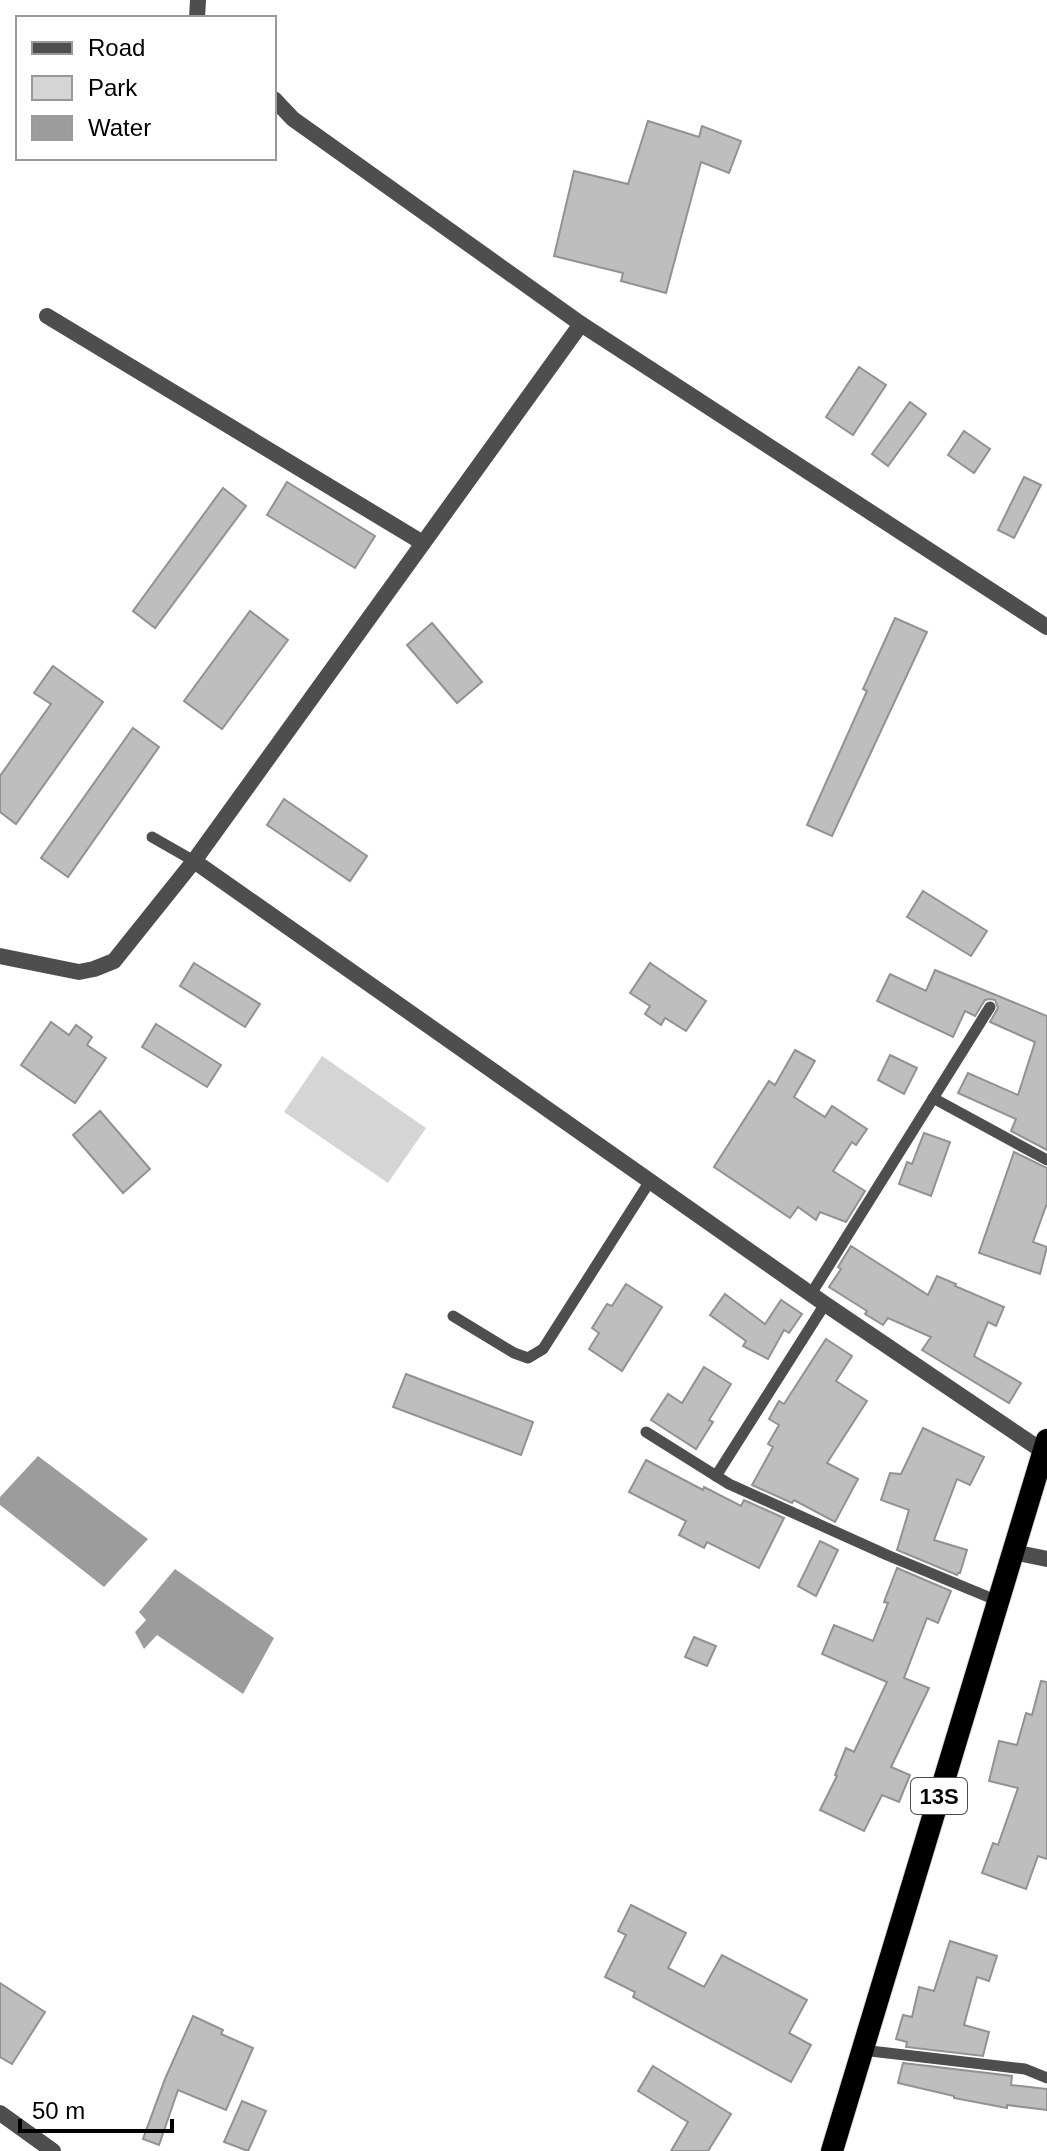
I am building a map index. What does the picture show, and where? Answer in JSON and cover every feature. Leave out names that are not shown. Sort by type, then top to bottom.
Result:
[{"type":"highway","name":"13S","points":[[832,2151],[1045,1446]]},
{"type":"street","points":[[276,101],[293,119],[581,324],[1047,627]]},
{"type":"street","points":[[47,316],[423,543]]},
{"type":"street","points":[[0,956],[79,972],[114,961],[194,861],[581,324]]},
{"type":"street","points":[[194,861],[818,1299],[1045,1446]]},
{"type":"street","points":[[1013,1552],[1047,1559]]},
{"type":"street","points":[[0,2113],[53,2151]]},
{"type":"lane","points":[[152,837],[194,861]]},
{"type":"lane","points":[[716,1476],[933,1098],[990,1007]]},
{"type":"lane","points":[[933,1098],[1047,1160]]},
{"type":"lane","points":[[453,1316],[514,1353],[528,1358],[543,1349],[650,1181]]},
{"type":"lane","points":[[646,1432],[729,1484],[998,1601]]},
{"type":"lane","points":[[862,2050],[1025,2069],[1047,2078]]},
{"type":"green space","points":[[322,1056],[426,1128],[388,1183],[284,1112]]},
{"type":"water","points":[[38,1456],[148,1539],[104,1587],[0,1505],[0,1497]]},
{"type":"water","points":[[175,1569],[274,1638],[243,1694],[157,1635],[144,1649],[135,1632],[146,1620],[139,1612]]},
{"type":"building","points":[[648,121],[699,137],[702,126],[741,141],[729,173],[701,162],[666,293],[621,281],[623,273],[554,256],[574,171],[628,184]]},
{"type":"building","points":[[859,367],[886,385],[853,435],[826,417]]},
{"type":"building","points":[[910,402],[926,414],[888,466],[872,454]]},
{"type":"building","points":[[964,431],[990,449],[974,473],[948,455]]},
{"type":"building","points":[[1024,477],[1041,485],[1014,538],[998,530]]},
{"type":"building","points":[[287,482],[375,536],[355,568],[267,515]]},
{"type":"building","points":[[223,488],[246,506],[155,628],[133,611]]},
{"type":"building","points":[[250,611],[288,640],[222,729],[184,701]]},
{"type":"building","points":[[895,618],[927,632],[832,836],[807,825],[867,691],[863,689]]},
{"type":"building","points":[[432,623],[482,682],[457,703],[407,645]]},
{"type":"building","points":[[53,666],[103,702],[16,824],[0,812],[0,776],[51,704],[34,693]]},
{"type":"building","points":[[133,728],[159,747],[68,877],[41,858]]},
{"type":"building","points":[[284,799],[367,856],[350,881],[267,825]]},
{"type":"building","points":[[923,891],[987,931],[971,956],[907,917]]},
{"type":"building","points":[[194,963],[260,1004],[245,1027],[180,986]]},
{"type":"building","points":[[650,963],[706,1001],[686,1031],[665,1018],[661,1025],[645,1014],[650,1006],[630,993]]},
{"type":"building","points":[[935,970],[1047,1016],[1047,1150],[1011,1131],[1016,1119],[958,1093],[968,1073],[1018,1095],[1035,1042],[990,1022],[998,1008],[995,1000],[985,1000],[975,1016],[965,1011],[953,1037],[877,1001],[890,974],[926,991]]},
{"type":"building","points":[[51,1022],[69,1035],[76,1025],[92,1037],[87,1045],[106,1058],[75,1103],[21,1065]]},
{"type":"building","points":[[156,1024],[221,1065],[207,1087],[142,1047]]},
{"type":"building","points":[[795,1050],[815,1061],[794,1097],[825,1117],[832,1106],[867,1129],[856,1145],[852,1142],[833,1171],[865,1191],[846,1222],[820,1212],[816,1220],[798,1207],[790,1218],[714,1167],[769,1081],[775,1085]]},
{"type":"building","points":[[890,1055],[917,1068],[904,1094],[878,1080]]},
{"type":"building","points":[[100,1111],[150,1169],[123,1193],[73,1135]]},
{"type":"building","points":[[924,1133],[950,1142],[931,1196],[899,1184],[907,1162],[912,1164]]},
{"type":"building","points":[[1014,1152],[1047,1168],[1047,1203],[1033,1242],[1047,1247],[1040,1274],[979,1253]]},
{"type":"building","points":[[851,1246],[928,1295],[937,1276],[1004,1307],[996,1326],[988,1322],[974,1356],[1021,1383],[1009,1403],[922,1350],[931,1337],[888,1318],[883,1325],[829,1287]]},
{"type":"building","points":[[626,1284],[662,1307],[622,1371],[589,1349],[599,1333],[592,1328],[607,1304],[612,1306]]},
{"type":"building","points":[[725,1294],[765,1324],[781,1300],[802,1314],[789,1333],[784,1330],[768,1359],[743,1346],[746,1341],[710,1315]]},
{"type":"building","points":[[826,1339],[852,1356],[836,1381],[867,1401],[827,1463],[858,1479],[835,1522],[794,1500],[792,1503],[752,1485],[773,1447],[768,1444],[779,1425],[769,1419],[779,1401],[784,1404]]},
{"type":"building","points":[[704,1367],[731,1384],[696,1449],[651,1420],[668,1394],[682,1403]]},
{"type":"building","points":[[406,1374],[533,1422],[521,1455],[393,1407]]},
{"type":"building","points":[[923,1428],[984,1457],[970,1485],[957,1479],[934,1540],[967,1550],[957,1575],[897,1550],[909,1510],[881,1500],[890,1473],[901,1474]]},
{"type":"building","points":[[646,1460],[741,1506],[744,1500],[784,1518],[759,1568],[707,1542],[704,1548],[679,1535],[686,1521],[629,1492]]},
{"type":"building","points":[[820,1541],[838,1550],[816,1596],[798,1586]]},
{"type":"building","points":[[897,1568],[951,1591],[938,1623],[927,1618],[904,1678],[929,1688],[891,1767],[910,1775],[899,1802],[882,1795],[864,1831],[820,1810],[837,1776],[846,1748],[854,1752],[887,1682],[822,1654],[834,1625],[873,1641]]},
{"type":"building","points":[[694,1637],[716,1646],[707,1666],[685,1657]]},
{"type":"building","points":[[1041,1681],[1047,1682],[1047,1859],[1038,1856],[1026,1889],[982,1873],[993,1843],[998,1845],[1018,1788],[989,1781],[999,1741],[1017,1745],[1026,1713],[1032,1715]]},
{"type":"building","points":[[631,1905],[686,1933],[668,1968],[704,1987],[722,1955],[807,2000],[789,2033],[811,2045],[791,2082],[633,1997],[635,1992],[605,1977],[626,1935],[618,1931]]},
{"type":"building","points":[[950,1941],[997,1956],[989,1981],[977,1977],[964,2025],[989,2032],[983,2056],[906,2047],[907,2042],[896,2039],[903,2015],[912,2017],[919,1987],[934,1991]]},
{"type":"building","points":[[0,1983],[45,2012],[12,2064],[0,2057]]},
{"type":"building","points":[[193,2016],[223,2030],[221,2034],[253,2048],[226,2110],[178,2090],[159,2145],[143,2139]]},
{"type":"building","points":[[903,2063],[1012,2076],[1011,2085],[1047,2089],[1047,2110],[1007,2105],[1007,2108],[898,2083]]},
{"type":"building","points":[[653,2066],[731,2114],[708,2151],[671,2151],[688,2122],[638,2091]]},
{"type":"building","points":[[242,2101],[266,2111],[248,2151],[224,2142]]}]
